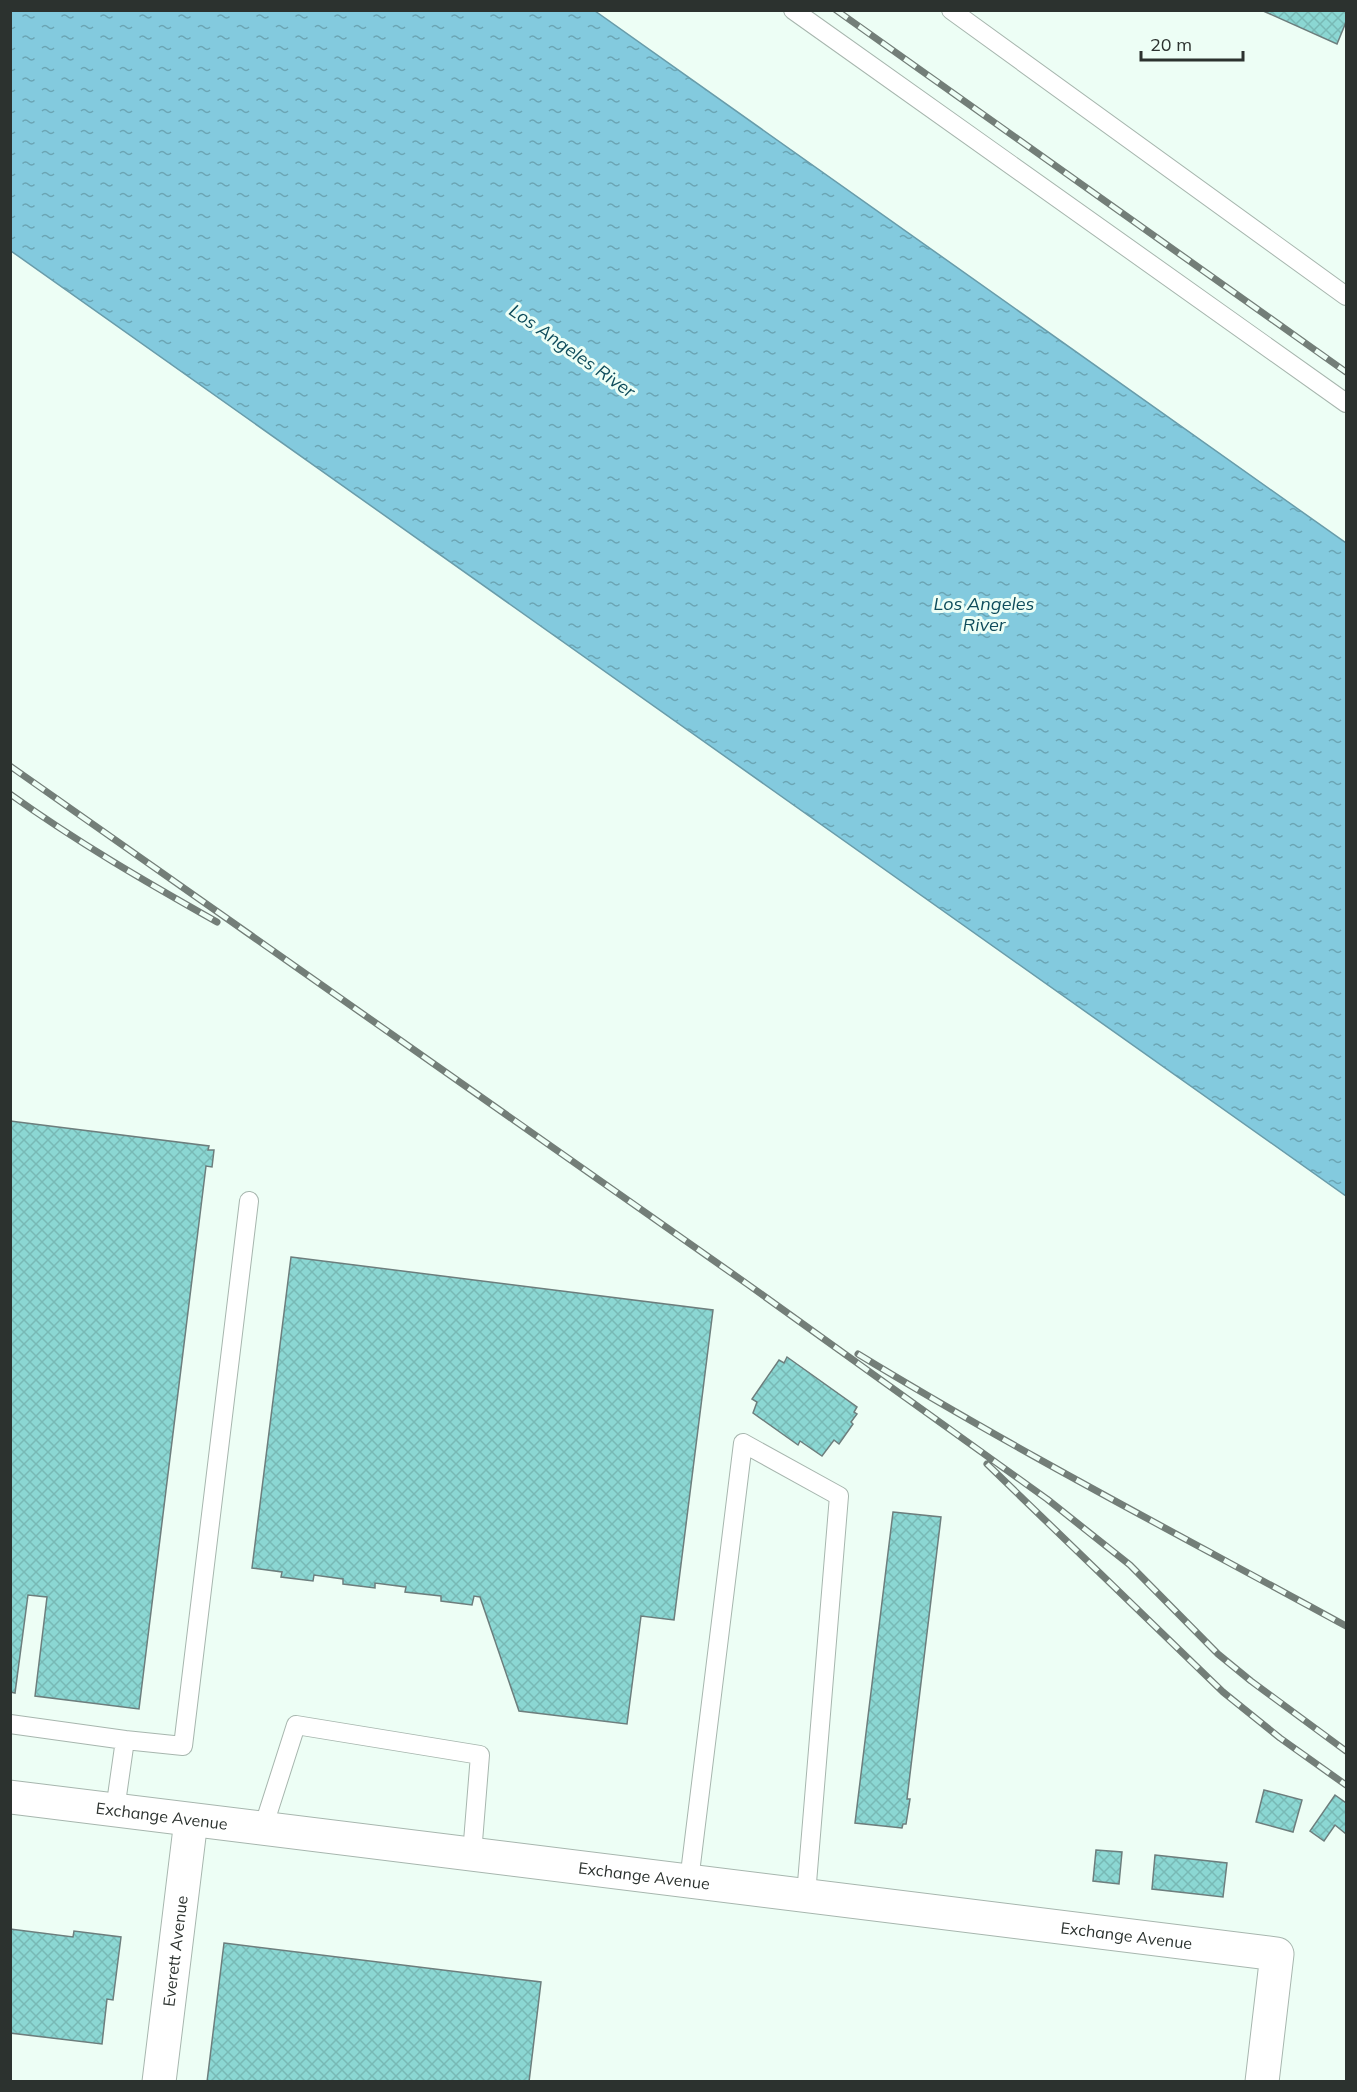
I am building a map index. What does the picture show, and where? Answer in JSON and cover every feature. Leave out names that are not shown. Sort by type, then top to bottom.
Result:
[{"type":"street","name":"Exchange Avenue","points":[[10,1797],[1277,1954],[1262,2082]]},
{"type":"street","name":"Everett Avenue","points":[[159,2082],[191,1820]]},
{"type":"lane","points":[[793,10],[1347,403]]},
{"type":"lane","points":[[951,10],[1347,297]]},
{"type":"lane","points":[[10,1724],[183,1746],[249,1201]]},
{"type":"lane","points":[[688,1881],[743,1443],[838,1496],[806,1895]]},
{"type":"lane","points":[[263,1828],[297,1725],[480,1755],[472,1854]]},
{"type":"lane","points":[[116,1810],[125,1740]]},
{"type":"water","name":"Los Angeles River","points":[[11,10],[595,11],[1346,543],[1346,1196],[11,251]]},
{"type":"building","points":[[1261,10],[1346,10],[1346,22],[1337,44]]},
{"type":"building","points":[[10,1121],[209,1146],[208,1150],[214,1150],[212,1167],[206,1166],[139,1709],[35,1696],[47,1597],[28,1595],[15,1693],[10,1692]]},
{"type":"building","points":[[291,1257],[713,1310],[674,1620],[641,1616],[627,1724],[519,1711],[480,1597],[474,1596],[472,1605],[441,1601],[441,1596],[405,1592],[406,1587],[375,1583],[375,1588],[343,1584],[343,1579],[314,1575],[313,1581],[281,1577],[282,1572],[252,1568]]},
{"type":"building","points":[[787,1357],[857,1407],[854,1412],[857,1414],[851,1422],[853,1424],[839,1444],[834,1440],[822,1456],[800,1441],[798,1445],[753,1413],[757,1402],[752,1399],[779,1360],[784,1363]]},
{"type":"building","points":[[893,1512],[941,1517],[907,1799],[910,1799],[906,1824],[903,1824],[902,1828],[855,1823]]},
{"type":"building","points":[[1264,1790],[1302,1800],[1293,1832],[1256,1822]]},
{"type":"building","points":[[1335,1795],[1346,1803],[1346,1834],[1335,1825],[1324,1841],[1310,1831]]},
{"type":"building","points":[[1096,1850],[1122,1852],[1119,1884],[1093,1881]]},
{"type":"building","points":[[1155,1855],[1227,1863],[1223,1897],[1152,1889]]},
{"type":"building","points":[[10,1929],[73,1937],[74,1931],[121,1937],[113,2000],[107,1999],[102,2044],[10,2033]]},
{"type":"building","points":[[224,1943],[541,1982],[529,2082],[207,2082]]},
{"type":"railway","points":[[836,10],[1346,372]]},
{"type":"railway","points":[[10,766],[750,1286],[1047,1499],[1130,1565],[1218,1654],[1346,1751]]},
{"type":"railway","points":[[10,794],[112,861],[217,922]]},
{"type":"railway","points":[[858,1354],[1039,1459],[1346,1626]]},
{"type":"railway","points":[[987,1464],[1223,1692],[1280,1738],[1346,1785]]}]
